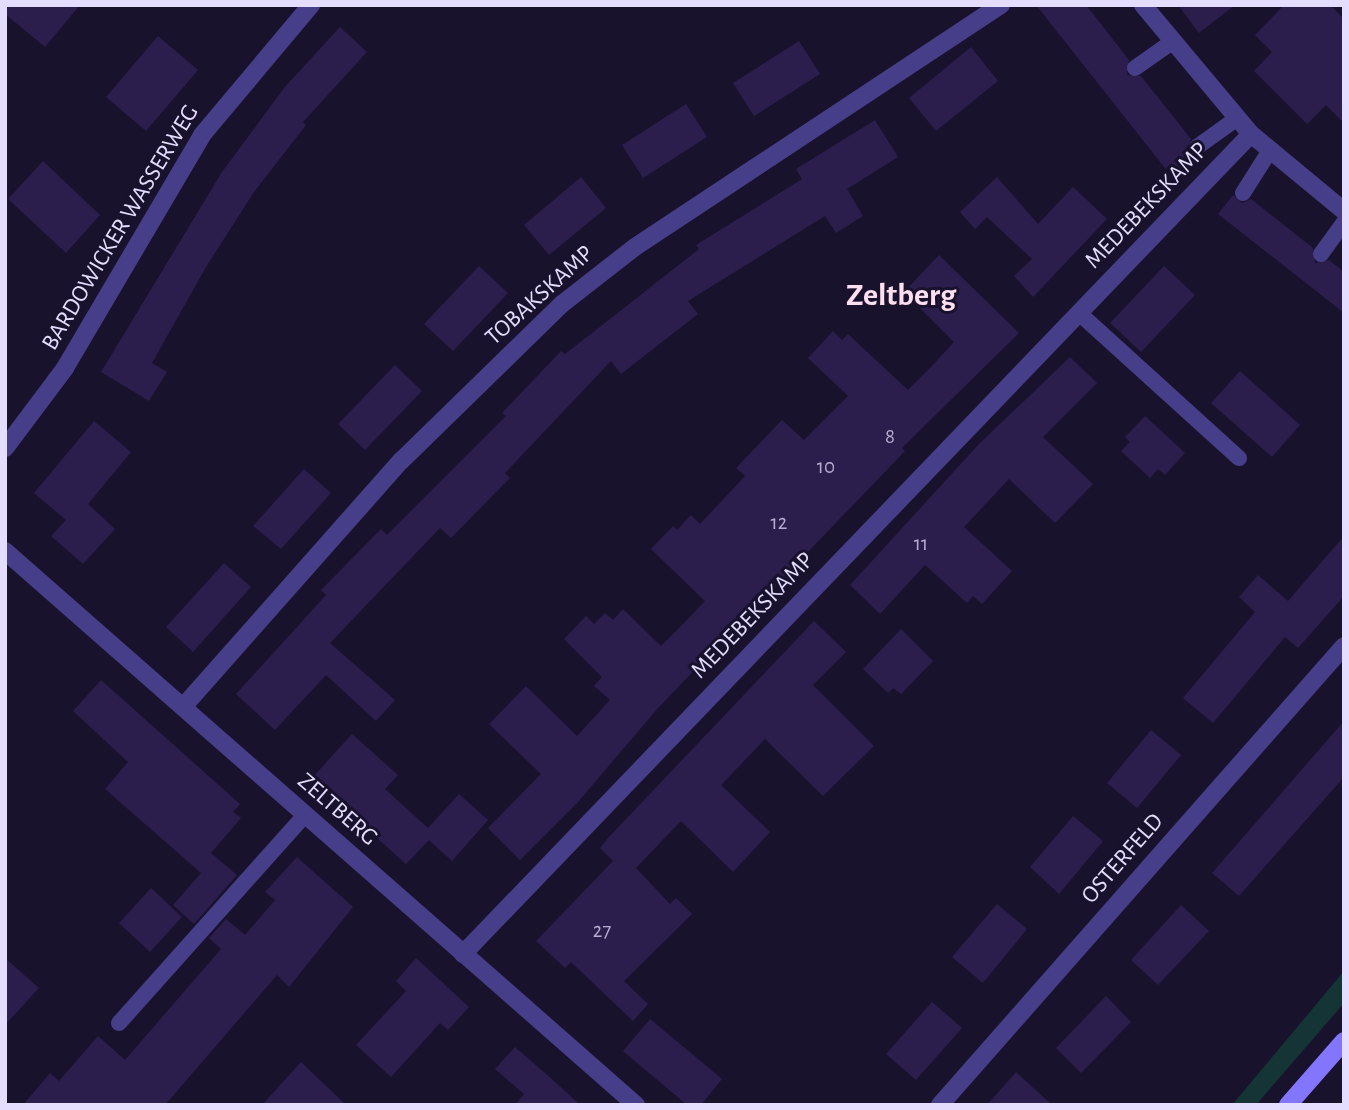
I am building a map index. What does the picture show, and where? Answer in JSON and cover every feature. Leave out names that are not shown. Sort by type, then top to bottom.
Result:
[{"type":"main road","points":[[1288,1105],[1344,1041]]},
{"type":"street","name":"BARDOWICKER WASSERWEG","points":[[5,448],[65,368],[202,135],[266,54],[311,5]]},
{"type":"street","name":"TOBAKSKAMP","points":[[183,708],[401,461],[562,304],[635,247],[1001,5]]},
{"type":"street","points":[[1143,5],[1236,119],[1269,152],[1344,211]]},
{"type":"street","name":"MEDEBEKSKAMP","points":[[463,954],[1251,134]]},
{"type":"street","name":"ZELTBERG","points":[[5,551],[636,1105]]},
{"type":"street","name":"OSTERFELD","points":[[940,1105],[1344,646]]},
{"type":"lane","points":[[1135,68],[1172,42]]},
{"type":"lane","points":[[1197,147],[1236,119]]},
{"type":"lane","points":[[1243,193],[1269,152]]},
{"type":"lane","points":[[1321,254],[1344,222]]},
{"type":"lane","points":[[1079,313],[1239,458]]},
{"type":"lane","points":[[119,1023],[305,815]]},
{"type":"green space","points":[[1344,971],[1344,1003],[1256,1105],[1232,1105]]},
{"type":"building","points":[[5,5],[80,5],[45,47],[5,14]]},
{"type":"building","points":[[1036,5],[1086,5],[1129,60],[1127,75],[1141,76],[1191,139],[1187,149],[1197,157],[1172,177]]},
{"type":"building","points":[[1178,5],[1235,5],[1199,33]]},
{"type":"building","points":[[1284,5],[1330,5],[1344,19],[1344,123],[1326,105],[1307,124],[1254,71],[1272,52],[1255,35]]},
{"type":"building","points":[[340,27],[367,52],[303,122],[306,125],[254,192],[206,267],[152,363],[167,372],[149,401],[101,372],[222,172],[284,88]]},
{"type":"building","points":[[158,36],[198,70],[146,131],[106,97]]},
{"type":"building","points":[[799,41],[820,74],[754,116],[733,83]]},
{"type":"building","points":[[971,47],[998,81],[936,131],[909,98]]},
{"type":"building","points":[[686,104],[707,137],[643,178],[622,145]]},
{"type":"building","points":[[875,120],[898,157],[847,189],[863,216],[836,233],[825,216],[688,301],[698,314],[621,374],[611,361],[505,473],[510,478],[451,538],[440,528],[330,643],[395,700],[376,721],[326,675],[275,730],[236,694],[326,595],[321,590],[381,529],[387,535],[506,416],[502,413],[561,351],[565,354],[610,319],[699,249],[696,245],[802,179],[796,169]]},
{"type":"building","points":[[43,161],[100,215],[66,253],[8,199]]},
{"type":"building","points":[[581,177],[606,208],[549,255],[524,225]]},
{"type":"building","points":[[997,177],[1038,224],[1073,187],[1107,219],[1033,297],[1014,276],[1032,259],[987,217],[975,229],[960,212]]},
{"type":"building","points":[[1233,195],[1242,203],[1251,199],[1313,248],[1315,263],[1329,260],[1344,272],[1344,313],[1218,214]]},
{"type":"building","points":[[939,255],[1019,333],[902,448],[905,451],[658,708],[578,802],[520,860],[488,828],[541,774],[489,724],[526,686],[577,736],[610,700],[594,686],[602,677],[564,639],[586,616],[594,624],[605,613],[613,620],[623,609],[661,646],[682,625],[705,601],[651,549],[673,526],[677,530],[691,515],[700,524],[745,476],[736,468],[782,420],[804,440],[848,396],[808,358],[833,331],[842,340],[848,334],[908,390],[930,368],[954,342],[904,292]]},
{"type":"building","points":[[479,266],[508,293],[453,351],[424,324]]},
{"type":"building","points":[[1164,266],[1195,295],[1141,352],[1110,323]]},
{"type":"building","points":[[1070,357],[1097,383],[1043,437],[1093,484],[1055,523],[1009,479],[964,527],[1012,571],[982,604],[973,596],[967,603],[925,565],[880,614],[850,585],[979,444]]},
{"type":"building","points":[[395,365],[422,391],[365,450],[338,424]]},
{"type":"building","points":[[1240,371],[1300,425],[1272,457],[1211,403]]},
{"type":"building","points":[[1145,416],[1185,453],[1165,475],[1158,469],[1150,478],[1121,451],[1130,442],[1125,437]]},
{"type":"building","points":[[94,421],[131,452],[88,504],[115,529],[83,564],[51,536],[66,520],[34,493]]},
{"type":"building","points":[[304,469],[331,493],[281,549],[253,526]]},
{"type":"building","points":[[1344,536],[1344,596],[1298,648],[1285,637],[1213,723],[1183,698],[1255,612],[1239,597],[1258,575],[1288,601]]},
{"type":"building","points":[[224,563],[251,587],[193,652],[166,627]]},
{"type":"building","points":[[814,621],[846,652],[813,685],[874,746],[823,796],[765,739],[721,785],[770,832],[733,872],[681,821],[636,868],[670,904],[676,898],[692,914],[624,981],[648,1004],[633,1021],[571,962],[565,968],[536,941],[613,861],[600,848],[608,838]]},
{"type":"building","points":[[901,629],[933,661],[901,694],[893,688],[888,693],[863,669]]},
{"type":"building","points":[[101,680],[240,804],[233,812],[241,818],[211,853],[237,875],[194,924],[173,905],[201,873],[105,789],[128,762],[73,711]]},
{"type":"building","points":[[1344,721],[1344,777],[1239,896],[1212,873]]},
{"type":"building","points":[[1151,730],[1181,755],[1137,808],[1107,783]]},
{"type":"building","points":[[352,734],[398,775],[385,789],[428,828],[459,794],[488,820],[452,861],[429,840],[406,864],[311,779]]},
{"type":"building","points":[[1073,816],[1103,841],[1059,894],[1030,867]]},
{"type":"building","points":[[297,857],[353,907],[289,987],[277,975],[165,1105],[23,1105],[50,1073],[59,1081],[98,1036],[125,1060],[221,949],[209,938],[226,919],[245,935],[275,900],[265,892]]},
{"type":"building","points":[[151,888],[182,917],[150,952],[119,923]]},
{"type":"building","points":[[997,904],[1027,929],[983,983],[952,957]]},
{"type":"building","points":[[1181,905],[1209,931],[1158,985],[1131,960]]},
{"type":"building","points":[[5,958],[39,988],[5,1025]]},
{"type":"building","points":[[416,958],[469,1007],[448,1030],[440,1023],[391,1077],[356,1045],[406,991],[396,981]]},
{"type":"building","points":[[1106,996],[1131,1022],[1081,1073],[1056,1048]]},
{"type":"building","points":[[932,1002],[962,1028],[916,1080],[886,1054]]},
{"type":"building","points":[[650,1019],[722,1079],[701,1105],[687,1105],[623,1051]]},
{"type":"building","points":[[515,1047],[580,1105],[515,1105],[524,1094],[495,1069]]},
{"type":"building","points":[[301,1062],[346,1105],[262,1105]]},
{"type":"building","points":[[1016,1072],[1052,1105],[987,1105]]},
{"type":"district","name":"Zeltberg","points":[[901,295]]}]
